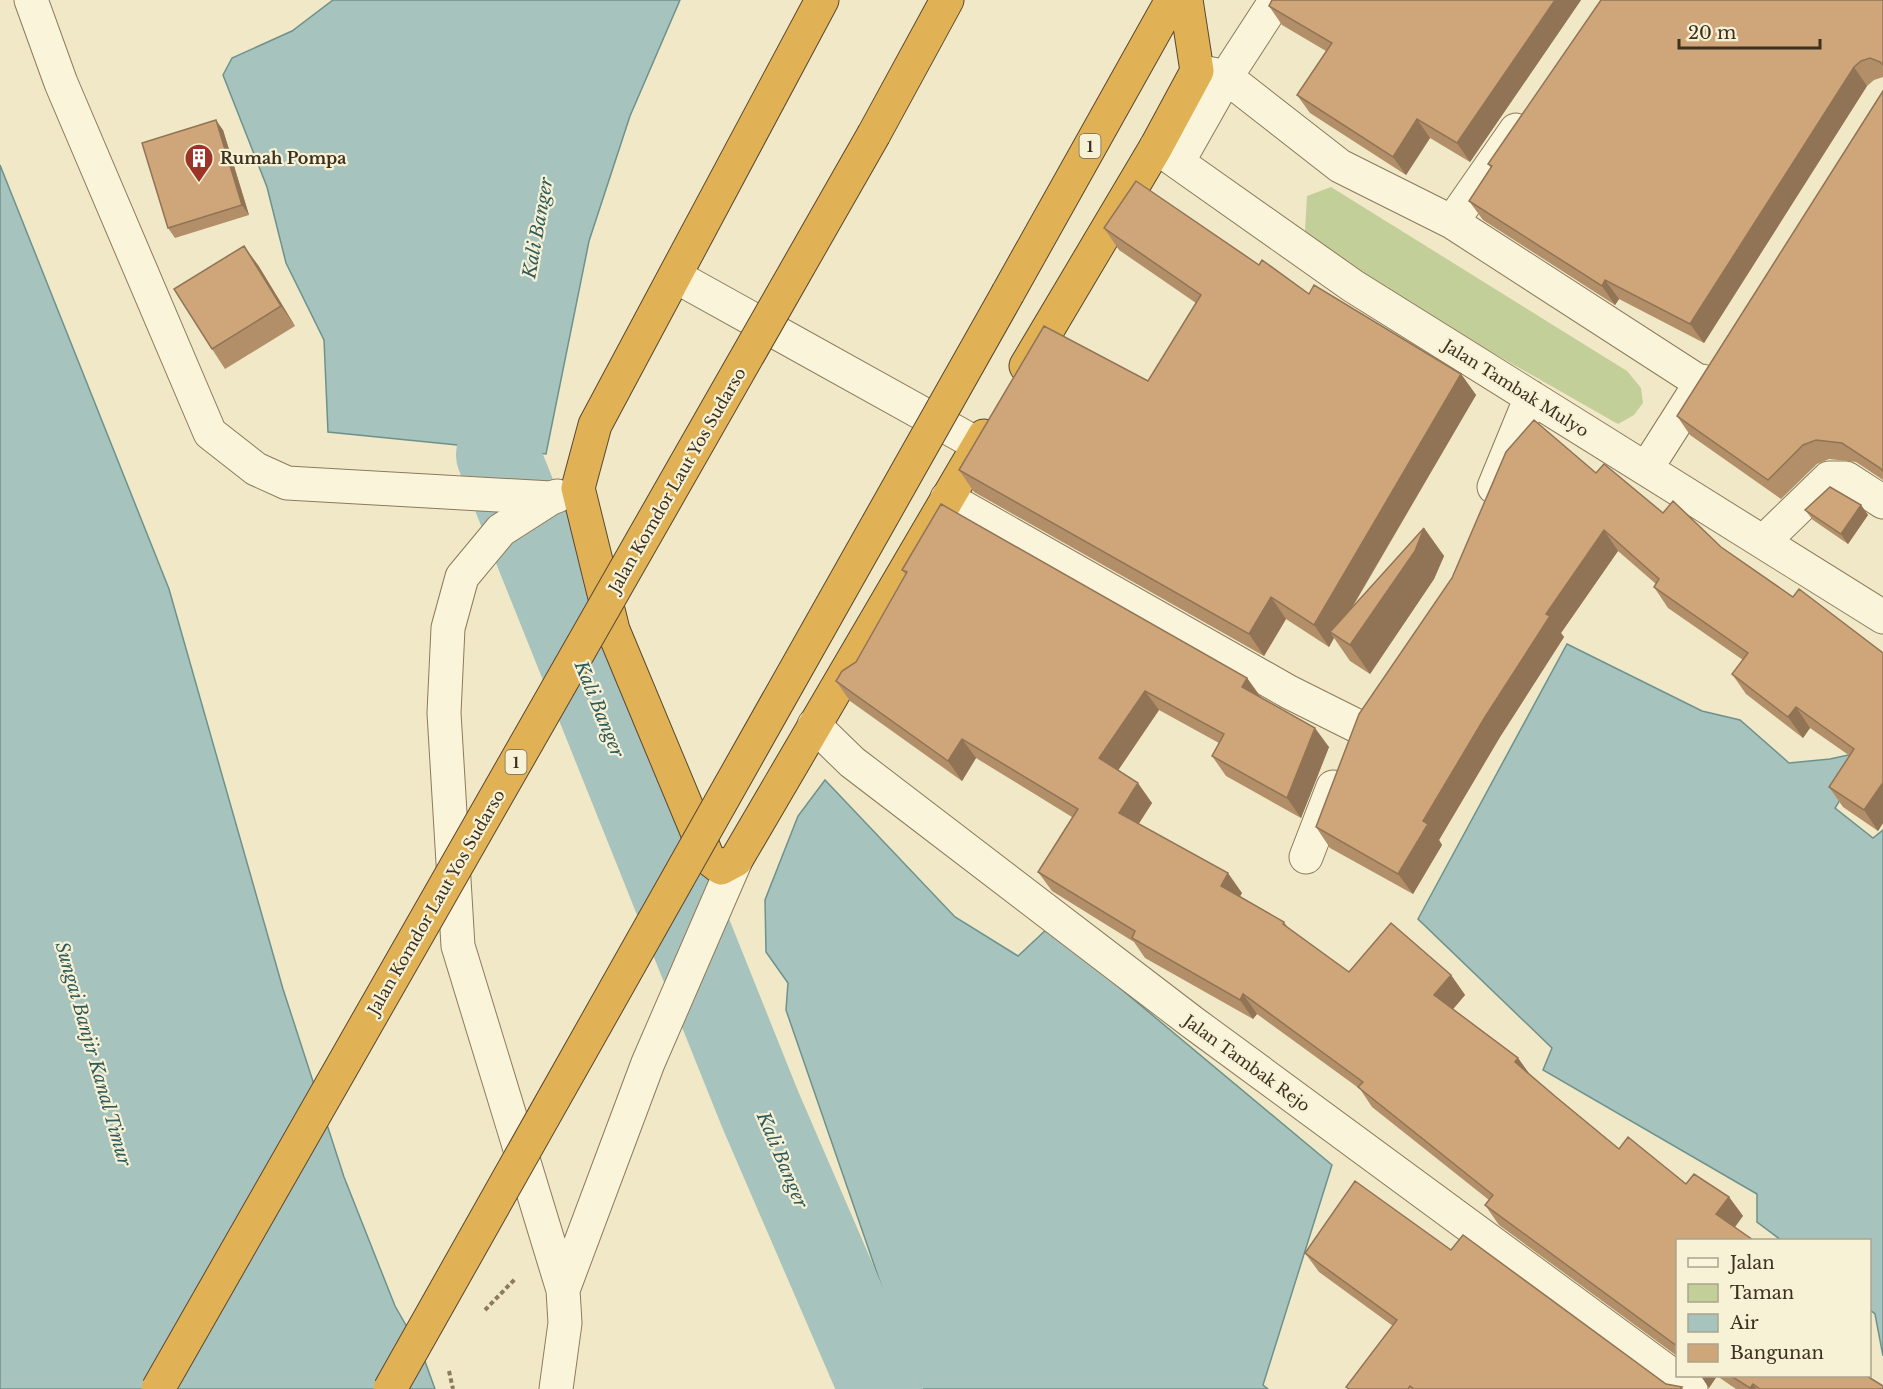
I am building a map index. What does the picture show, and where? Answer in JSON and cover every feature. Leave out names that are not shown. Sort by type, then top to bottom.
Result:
[{"type":"highway","points":[[822,0],[595,425],[551,498],[613,630],[708,858],[721,868],[736,860],[1003,404],[1167,154],[1211,74],[1186,0]]},
{"type":"highway","name":"Jalan Komdor Laut Yos Sudarso","points":[[158,1389],[874,134],[947,0]]},
{"type":"highway","name":"1","points":[[390,1389],[1172,0]]},
{"type":"street","points":[[31,0],[61,83],[210,433],[256,469],[288,483],[551,498]]},
{"type":"street","points":[[1276,0],[1211,74],[1341,166],[1452,222],[1701,383]]},
{"type":"street","points":[[1452,222],[1534,104]]},
{"type":"street","name":"Jalan Tambak Mulyo","points":[[1167,154],[1353,286],[1883,617]]},
{"type":"street","points":[[675,276],[979,445]]},
{"type":"street","points":[[1646,469],[1720,353]]},
{"type":"street","points":[[1482,515],[1531,397]]},
{"type":"street","points":[[1763,542],[1829,478],[1846,478],[1883,502]]},
{"type":"street","points":[[551,498],[501,530],[462,577],[448,628],[444,713],[458,946],[547,1246],[563,1290],[565,1323],[556,1389]]},
{"type":"street","points":[[947,498],[1289,692],[1358,726]]},
{"type":"street","points":[[1306,857],[1358,726],[1377,697]]},
{"type":"street","name":"Jalan Tambak Rejo","points":[[814,724],[852,762],[1192,1022],[1691,1389]]},
{"type":"street","points":[[563,1290],[648,1063],[736,860]]},
{"type":"path","points":[[481,1313],[547,1246]]},
{"type":"path","points":[[448,1363],[453,1389]]},
{"type":"green space","points":[[1331,187],[1627,371],[1641,388],[1643,403],[1634,415],[1618,424],[1400,300],[1326,249],[1305,231],[1307,196]]},
{"type":"water","points":[[333,0],[680,0],[630,116],[589,241],[546,454],[328,432],[324,340],[286,263],[267,187],[223,75],[232,58],[292,31]]},
{"type":"water","name":"Sungai Banjir Kanal Timur","points":[[0,165],[169,589],[283,989],[344,1177],[395,1306],[422,1353],[435,1389],[0,1389]]},
{"type":"water","points":[[1567,644],[1702,711],[1740,720],[1789,763],[1830,759],[1871,750],[1835,808],[1873,838],[1883,830],[1883,1356],[1875,1314],[1871,1311],[1871,1239],[1780,1239],[1757,1222],[1757,1194],[1543,1070],[1552,1048],[1418,919]]},
{"type":"water","points":[[825,780],[955,917],[1018,956],[1048,928],[1332,1165],[1263,1385],[1268,1389],[917,1389],[786,1010],[788,983],[766,952],[765,900],[798,816]]},
{"type":"building","points":[[1272,0],[1555,0],[1457,143],[1417,119],[1393,157],[1297,95],[1332,43],[1269,6]]},
{"type":"building","points":[[1601,0],[1883,0],[1883,65],[1870,58],[1854,67],[1690,324],[1605,280],[1602,286],[1469,201],[1492,166],[1488,164]]},
{"type":"building","points":[[1883,91],[1883,471],[1842,443],[1816,440],[1803,445],[1768,480],[1677,416]]},
{"type":"building","name":"Rumah Pompa","points":[[216,120],[242,205],[168,228],[142,143]]},
{"type":"building","points":[[1136,181],[1259,265],[1262,260],[1309,294],[1314,285],[1461,374],[1314,625],[1271,597],[1249,634],[959,470],[1044,326],[1148,381],[1201,295],[1104,228]]},
{"type":"building","points":[[244,246],[281,306],[212,349],[174,289]]},
{"type":"building","points":[[1534,420],[1596,473],[1604,464],[1663,513],[1673,501],[1721,547],[1793,597],[1799,589],[1883,653],[1883,785],[1864,810],[1829,787],[1854,749],[1796,707],[1788,717],[1732,674],[1748,653],[1654,587],[1659,579],[1604,530],[1546,614],[1550,616],[1485,717],[1423,821],[1428,824],[1398,874],[1316,827],[1359,714],[1452,578],[1506,452]]},
{"type":"building","points":[[1830,487],[1861,505],[1841,534],[1805,510]]},
{"type":"building","points":[[941,504],[1247,678],[1242,687],[1315,728],[1287,798],[1212,756],[1224,734],[1145,691],[1099,758],[1138,783],[1119,813],[1228,873],[1221,886],[1284,922],[1283,924],[1349,972],[1391,923],[1451,975],[1434,995],[1518,1058],[1515,1062],[1619,1149],[1628,1137],[1686,1184],[1694,1174],[1729,1197],[1716,1214],[1752,1239],[1676,1239],[1676,1345],[1485,1205],[1493,1195],[1358,1087],[1363,1082],[1243,994],[1240,1000],[1132,938],[1135,931],[1038,872],[1078,809],[962,739],[948,761],[836,681],[842,671],[856,662],[907,572],[902,570]]},
{"type":"building","points":[[1424,528],[1415,551],[1350,645],[1330,632]]},
{"type":"building","points":[[1355,1181],[1451,1250],[1463,1235],[1666,1384],[1682,1387],[1680,1389],[1414,1389],[1410,1386],[1408,1389],[1349,1389],[1346,1387],[1397,1320],[1305,1253]]},
{"type":"building","points":[[1733,1377],[1869,1377],[1883,1386],[1883,1389],[1760,1389],[1753,1384],[1750,1388]]},
{"type":"waterway","name":"Kali Banger","points":[[519,336],[498,455],[760,1109],[881,1389]]},
{"type":"place","name":"Rumah Pompa","points":[[199,184]]}]
